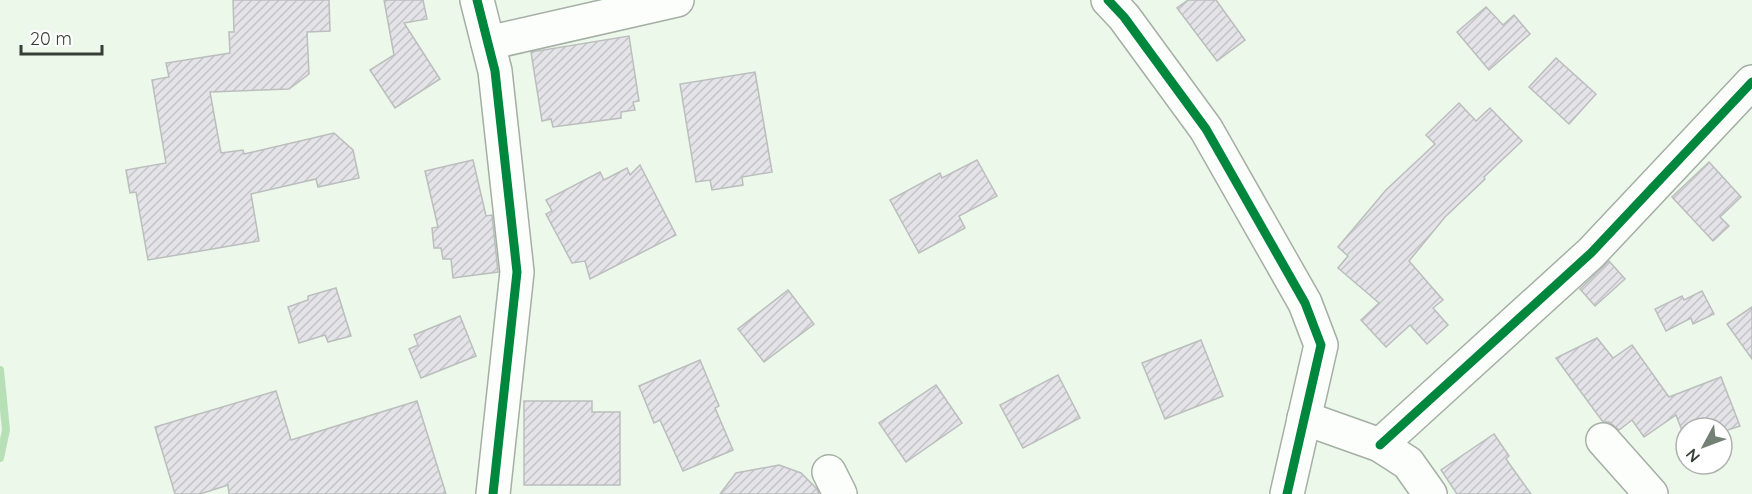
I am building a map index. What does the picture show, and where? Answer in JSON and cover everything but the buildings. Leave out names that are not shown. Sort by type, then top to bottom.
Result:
[{"type":"street","points":[[477,0],[495,71],[517,272],[493,494]]},
{"type":"street","points":[[488,43],[677,0]]},
{"type":"street","points":[[1108,0],[1124,18],[1206,129],[1305,303],[1321,345],[1287,494]]},
{"type":"street","points":[[1380,445],[1591,253],[1752,82]]},
{"type":"street","points":[[1304,418],[1380,445],[1407,463],[1430,494]]},
{"type":"street","points":[[1603,440],[1651,494]]},
{"type":"waterway","points":[[0,370],[6,430],[0,458]]},
{"type":"cycle path","points":[[477,0],[495,71],[517,272],[493,494]]},
{"type":"cycle path","points":[[1108,0],[1124,17],[1206,129],[1305,303],[1321,345],[1287,494]]},
{"type":"cycle path","points":[[1380,445],[1591,253],[1752,82]]}]
